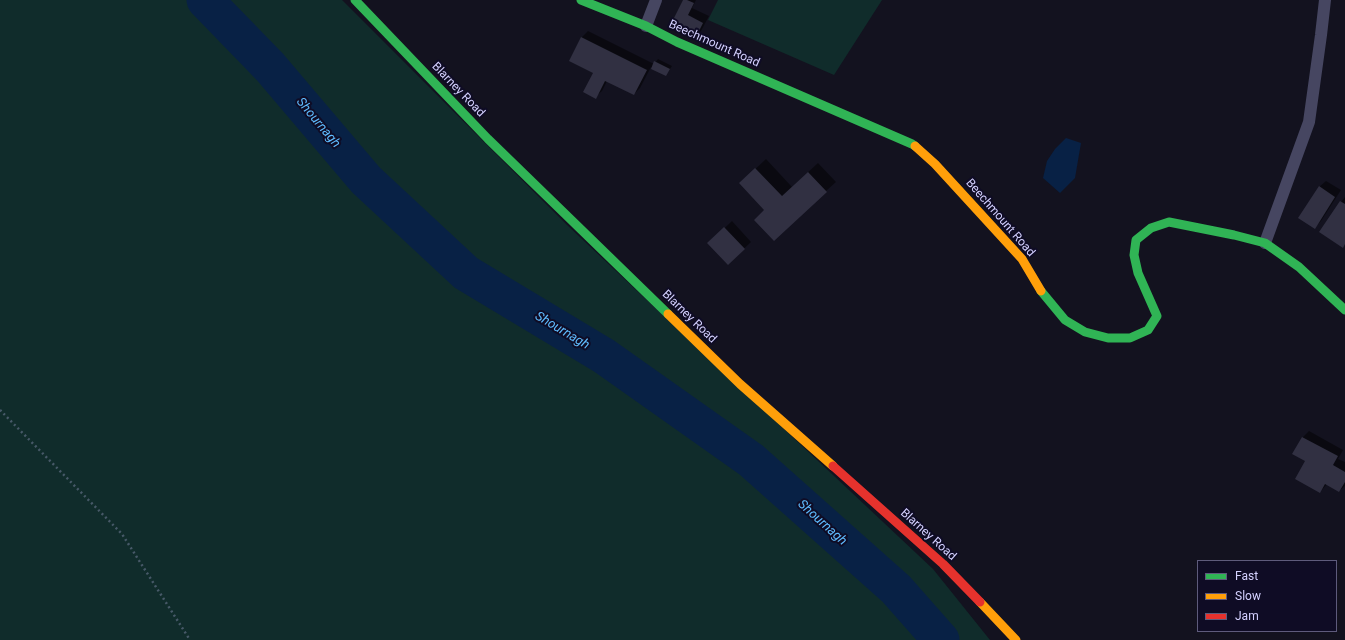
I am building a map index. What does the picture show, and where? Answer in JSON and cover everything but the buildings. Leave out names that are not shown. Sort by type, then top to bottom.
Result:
[{"type":"street","name":"Blarney Road","points":[[355,0],[488,139],[734,379],[943,564],[1016,640]]},
{"type":"street","name":"Beechmount Road","points":[[581,0],[646,26],[677,42],[912,144],[935,164],[1022,259],[1041,291],[1064,320],[1085,332],[1108,338],[1130,338],[1148,330],[1157,316],[1138,273],[1134,255],[1136,240],[1151,228],[1169,222],[1234,234],[1265,243],[1299,267],[1345,310]]},
{"type":"lane","points":[[646,26],[656,0]]},
{"type":"lane","points":[[1265,243],[1309,122],[1325,0]]},
{"type":"path","points":[[0,410],[122,534],[190,640]]},
{"type":"green space","points":[[0,0],[342,0],[566,224],[933,569],[990,640],[0,640]]},
{"type":"green space","points":[[718,0],[882,0],[834,75],[708,20]]},
{"type":"water","points":[[1066,138],[1081,143],[1075,178],[1060,193],[1043,178],[1047,161],[1055,149]]},
{"type":"waterway","name":"Shournagh","points":[[205,0],[270,67],[366,180],[466,273],[604,356],[751,460],[896,589],[941,640]]},
{"type":"traffic: fast","points":[[355,0],[488,139],[668,314]]},
{"type":"traffic: fast","points":[[581,0],[646,26],[677,42],[915,146]]},
{"type":"traffic: fast","points":[[1041,291],[1065,320],[1085,332],[1108,338],[1130,338],[1148,330],[1157,316],[1138,273],[1134,255],[1136,240],[1151,228],[1169,222],[1265,243],[1299,267],[1345,310]]},
{"type":"traffic: slow","points":[[915,146],[935,164],[1022,259],[1041,291]]},
{"type":"traffic: slow","points":[[668,314],[740,384],[833,466]]},
{"type":"traffic: slow","points":[[980,602],[1016,640]]},
{"type":"traffic: jam","points":[[833,466],[943,564],[980,602]]}]
